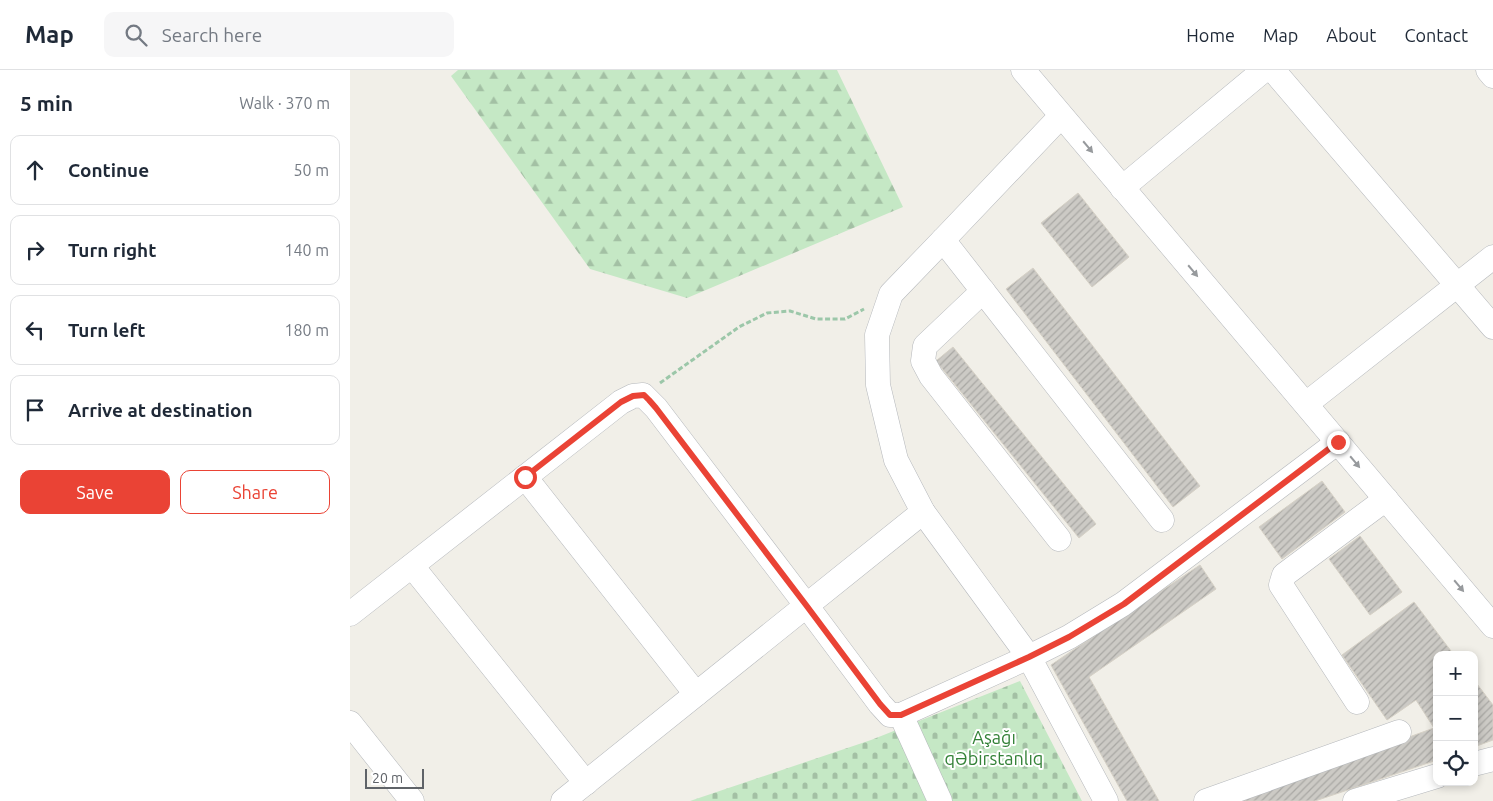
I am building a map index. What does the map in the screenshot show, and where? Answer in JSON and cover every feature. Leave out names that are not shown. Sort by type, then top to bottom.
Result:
[{"type":"street","points":[[1023,70],[1493,626]]},
{"type":"street","points":[[1122,188],[1264,70]]},
{"type":"street","points":[[1273,70],[1493,327]]},
{"type":"street","points":[[1488,70],[1493,76]]},
{"type":"street","points":[[1061,116],[944,240],[890,294],[877,335],[878,385],[896,460],[923,512],[1029,657],[1106,801]]},
{"type":"street","points":[[944,240],[1162,520]]},
{"type":"street","points":[[1306,404],[1493,257]]},
{"type":"street","points":[[983,291],[925,346],[924,361],[931,376],[1059,539]]},
{"type":"street","points":[[350,614],[621,402],[633,396],[644,395],[653,404],[880,704],[890,715],[901,715],[1029,657],[1069,637],[1124,604],[1338,442]]},
{"type":"street","points":[[525,477],[696,694]]},
{"type":"street","points":[[1357,702],[1281,585],[1284,575],[1386,499]]},
{"type":"street","points":[[563,801],[923,512]]},
{"type":"street","points":[[412,566],[586,782]]},
{"type":"street","points":[[901,715],[940,801]]},
{"type":"street","points":[[350,723],[412,801]]},
{"type":"street","points":[[1206,801],[1399,732]]},
{"type":"street","points":[[1478,763],[1493,758]]},
{"type":"street","points":[[1355,801],[1433,777]]},
{"type":"path","points":[[644,395],[739,327],[767,314],[790,312],[816,319],[845,320],[890,294]]},
{"type":"green space","points":[[458,70],[837,70],[903,207],[687,298],[590,269],[451,76]]},
{"type":"green space","name":"Aşağı qəbirstanlıq","points":[[1020,681],[1082,801],[690,801],[871,740]]},
{"type":"building","points":[[1078,193],[1129,257],[1092,287],[1041,223]]},
{"type":"building","points":[[1033,268],[1200,486],[1173,507],[1006,289]]},
{"type":"building","points":[[953,347],[1096,524],[1079,538],[936,361]]},
{"type":"building","points":[[1322,481],[1345,512],[1282,559],[1259,527]]},
{"type":"building","points":[[1360,536],[1402,592],[1370,615],[1329,559]]},
{"type":"building","points":[[1200,565],[1216,589],[1089,677],[1159,801],[1127,801],[1051,665]]},
{"type":"building","points":[[1414,602],[1451,651],[1433,651],[1433,726],[1416,700],[1387,720],[1342,655]]},
{"type":"building","points":[[1478,685],[1493,705],[1493,740],[1478,746]]},
{"type":"building","points":[[1433,728],[1433,761],[1315,801],[1232,801]]},
{"type":"route","points":[[525,477],[621,402],[633,396],[644,395],[656,408],[880,704],[890,715],[901,715],[1029,657],[1069,637],[1124,604],[1338,442]]}]
